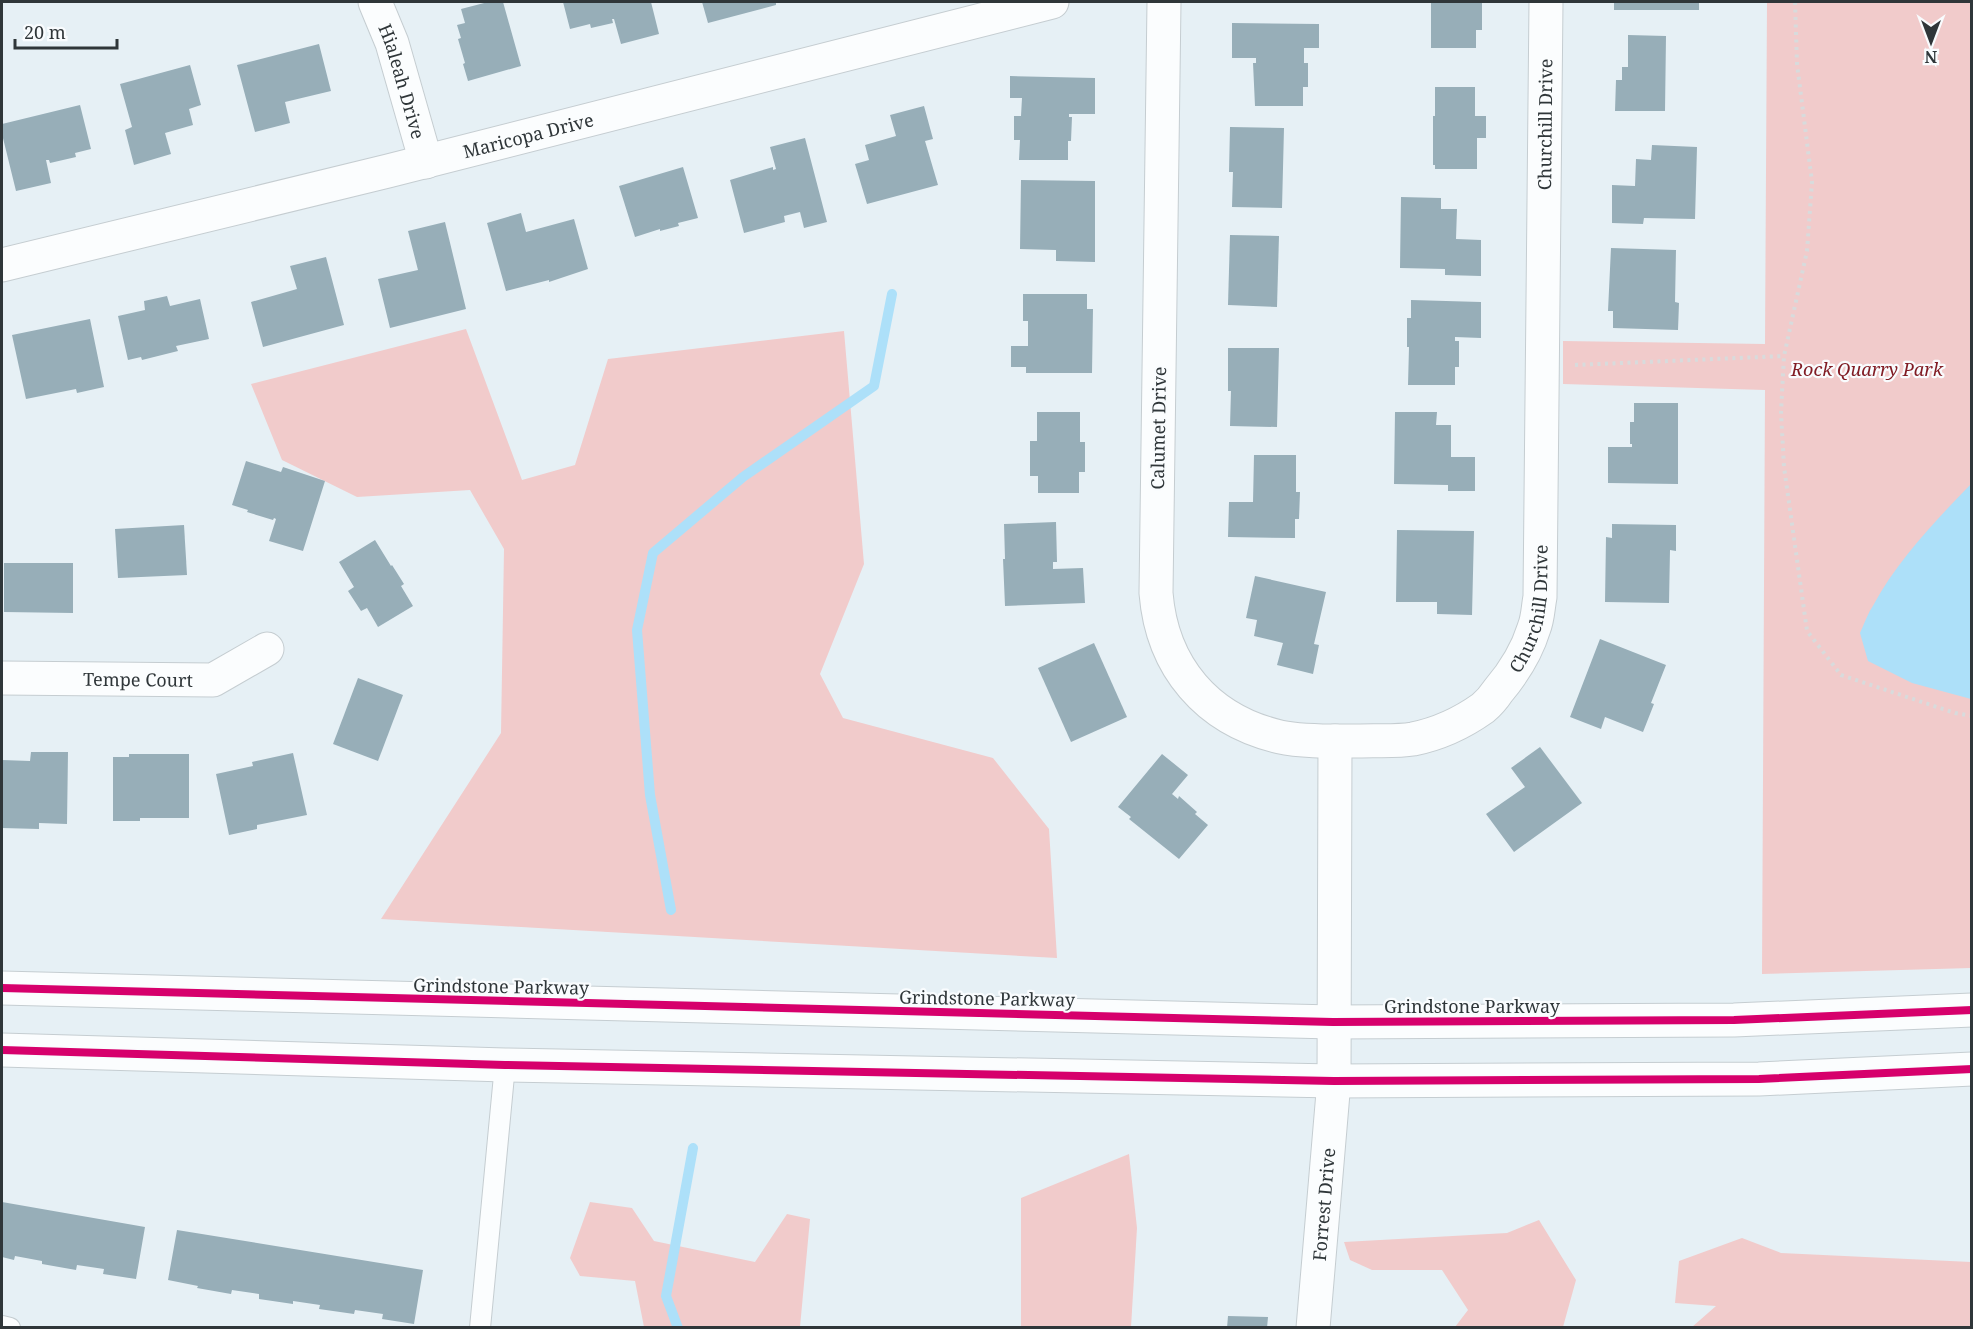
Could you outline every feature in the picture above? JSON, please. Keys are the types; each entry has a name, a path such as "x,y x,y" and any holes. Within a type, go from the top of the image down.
{"main road":[{"name":"Hialeah Drive","path":"375,2 392,43 426,162"},
{"name":"Maricopa Drive","path":"2,265 426,162 1052,2"},
{"name":"Calumet Drive","path":"1164,2 1155,593 1157,613 1174,661 1190,684 1211,705 1241,724 1281,737 1335,741"},
{"name":"Churchill Drive","path":"1335,741 1411,739 1451,728 1485,706 1515,671 1535,628 1540,597 1546,2"},
{"name":"Tempe Court","path":"2,678 213,680 267,649"},
{"path":"1334,1081 1335,741"},
{"name":"Grindstone Parkway","path":"2,988 1333,1022 1734,1020 1971,1010"},
{"path":"2,1050 505,1065 1334,1081 1759,1079 1971,1069"},
{"name":"Forrest Drive","path":"1313,1328 1334,1081"}],"lane":[{"path":"480,1328 505,1065"},
{"path":"2,1326 10,1328"}],"path":[{"path":"1795,2 1797,64 1812,182 1807,251 1784,356 1781,412 1784,467 1807,631 1841,675 1955,713 1971,716"},
{"path":"1542,367 1784,356"}],"green space":[{"name":"Rock Quarry Park","path":"1767,2 1971,2 1971,968 1762,974 1765,390 1563,384 1563,341 1765,344"},
{"path":"466,329 522,480 575,465 608,359 844,331 864,564 820,674 843,718 993,758 1049,829 1057,958 381,919 501,733 504,549 470,490 357,497 282,460 251,384"},
{"path":"1129,1154 1137,1228 1131,1327 1021,1327 1021,1198"},
{"path":"590,1202 632,1208 654,1241 755,1262 787,1214 810,1219 800,1327 644,1327 635,1281 580,1276 570,1258"},
{"path":"1539,1220 1576,1280 1563,1327 1455,1327 1468,1310 1442,1270 1372,1270 1350,1260 1344,1242 1507,1233"},
{"path":"1742,1238 1781,1253 1971,1262 1971,1327 1692,1327 1716,1306 1675,1303 1679,1261"}],"water":[{"path":"1971,484 1971,699 1912,683 1868,661 1860,633 1872,607 1894,572 1931,526"}],"building":[{"path":"488,2 503,2 521,66 468,81 458,39 461,38 457,25 465,23 461,9"},
{"path":"563,2 651,2 659,34 621,44 614,19 612,19 613,23 591,28 590,24 570,29"},
{"path":"702,2 776,2 776,5 708,23"},
{"path":"1431,2 1482,2 1482,30 1476,30 1476,48 1431,48"},
{"path":"1614,2 1699,2 1699,10 1614,10"},
{"path":"1232,23 1319,24 1319,48 1304,48 1304,63 1308,63 1308,87 1303,87 1303,106 1255,106 1253,63 1256,63 1256,58 1232,58"},
{"path":"1628,35 1666,36 1665,111 1615,111 1616,80 1622,80 1622,67 1628,67"},
{"path":"319,44 331,91 285,102 290,123 255,132 237,65"},
{"path":"190,65 201,105 189,109 193,125 165,133 171,154 134,165 125,130 132,127 120,84"},
{"path":"1010,76 1095,78 1095,114 1069,114 1069,117 1072,117 1068,160 1019,160 1020,140 1014,140 1014,116 1021,116 1022,98 1010,98"},
{"path":"1435,87 1475,87 1475,116 1486,116 1486,138 1477,138 1477,169 1435,169 1433,165 1433,116 1435,116"},
{"path":"80,105 91,149 75,153 76,157 50,163 46,160 51,183 16,191 2,134 2,124"},
{"path":"924,106 933,139 925,141 938,185 867,204 855,164 869,160 865,145 896,136 890,115"},
{"path":"1230,127 1284,128 1282,208 1232,207 1233,172 1229,172"},
{"path":"805,138 827,222 804,228 800,212 784,216 785,222 744,233 730,180 773,167 773,170 776,169 770,147"},
{"path":"1652,145 1697,147 1695,219 1644,218 1643,224 1612,223 1612,185 1635,186 1636,159 1651,160"},
{"path":"683,167 698,218 678,223 679,226 635,237 619,186"},
{"path":"1021,180 1095,181 1095,262 1056,261 1056,250 1020,249"},
{"path":"1401,197 1441,198 1441,209 1457,209 1456,239 1481,240 1481,276 1445,275 1445,269 1400,268"},
{"path":"521,213 526,232 574,219 588,269 549,282 549,280 506,291 487,223"},
{"path":"445,222 466,309 390,328 378,279 418,270 408,231"},
{"path":"1230,235 1279,236 1277,307 1228,305"},
{"path":"1611,248 1676,250 1675,302 1679,303 1678,330 1613,328 1613,311 1608,311"},
{"path":"326,257 344,325 263,347 251,302 297,289 290,266"},
{"path":"1023,294 1087,294 1087,309 1093,309 1092,373 1026,373 1026,367 1011,367 1011,346 1028,346 1028,321 1023,321"},
{"path":"167,296 170,306 200,299 209,339 176,346 178,351 142,360 141,357 128,360 118,316 145,310 144,301"},
{"path":"1411,300 1481,302 1481,338 1455,337 1455,341 1459,341 1459,367 1455,367 1455,385 1408,385 1407,318 1411,318"},
{"path":"90,319 104,387 77,393 76,389 26,399 12,335"},
{"path":"1228,348 1279,348 1277,427 1230,426 1231,391 1228,391"},
{"path":"1634,403 1678,403 1678,484 1608,483 1608,447 1632,447 1630,422 1634,422"},
{"path":"1037,412 1080,412 1080,442 1085,442 1085,472 1079,472 1079,493 1038,493 1038,476 1030,476 1030,441 1037,441"},
{"path":"1395,412 1437,412 1436,425 1451,425 1451,457 1475,457 1475,491 1448,491 1448,485 1394,484"},
{"path":"1254,455 1296,455 1296,492 1300,492 1299,519 1295,519 1295,538 1228,537 1229,502 1253,502"},
{"path":"246,461 281,472 283,467 325,481 303,551 269,541 276,519 247,512 248,510 232,505"},
{"path":"1056,522 1057,562 1053,562 1053,569 1083,568 1085,603 1005,606 1004,524"},
{"path":"1612,524 1676,525 1676,551 1670,550 1669,603 1605,602 1606,537 1612,538"},
{"path":"184,525 187,575 118,578 115,529"},
{"path":"1397,530 1474,531 1472,615 1437,614 1437,602 1396,602"},
{"path":"375,540 404,584 401,586 413,606 378,627 367,608 361,611 348,591 354,587 339,562"},
{"path":"4,563 73,563 73,613 4,612"},
{"path":"1255,576 1326,592 1314,644 1319,645 1313,674 1277,665 1283,643 1254,636 1257,620 1246,618"},
{"path":"1600,639 1666,665 1651,703 1654,704 1643,732 1605,717 1601,729 1570,717"},
{"path":"1094,643 1127,717 1071,742 1038,668"},
{"path":"358,678 403,695 378,761 333,744"},
{"path":"1540,747 1582,803 1514,852 1486,814 1525,787 1511,768"},
{"path":"31,752 68,752 67,824 39,823 39,829 2,828 2,760 30,761"},
{"path":"293,753 307,815 257,825 257,829 229,835 216,774 253,766 252,762"},
{"path":"129,754 189,754 189,818 140,818 140,821 113,821 113,757 129,757"},
{"path":"1162,754 1188,775 1172,794 1178,799 1179,796 1208,825 1179,859 1129,819 1131,817 1118,807"},
{"path":"2,1202 145,1227 136,1279 103,1274 104,1269 77,1265 76,1270 15,1256 14,1260 2,1257"},
{"path":"177,1230 423,1270 414,1324 382,1319 383,1314 355,1310 354,1314 319,1309 320,1305 259,1299 259,1294 232,1290 231,1294 168,1280"},
{"path":"1228,1316 1268,1317 1267,1328 1227,1328"}],"waterway":[{"path":"671,910 650,795 637,630 653,553 743,477 874,386 892,294"},
{"path":"678,1328 666,1296 693,1148"}],"cycle path":[{"path":"2,988 1333,1022 1734,1020 1972,1010"},
{"path":"2,1050 505,1065 1334,1081 1759,1079 1972,1069"}]}
